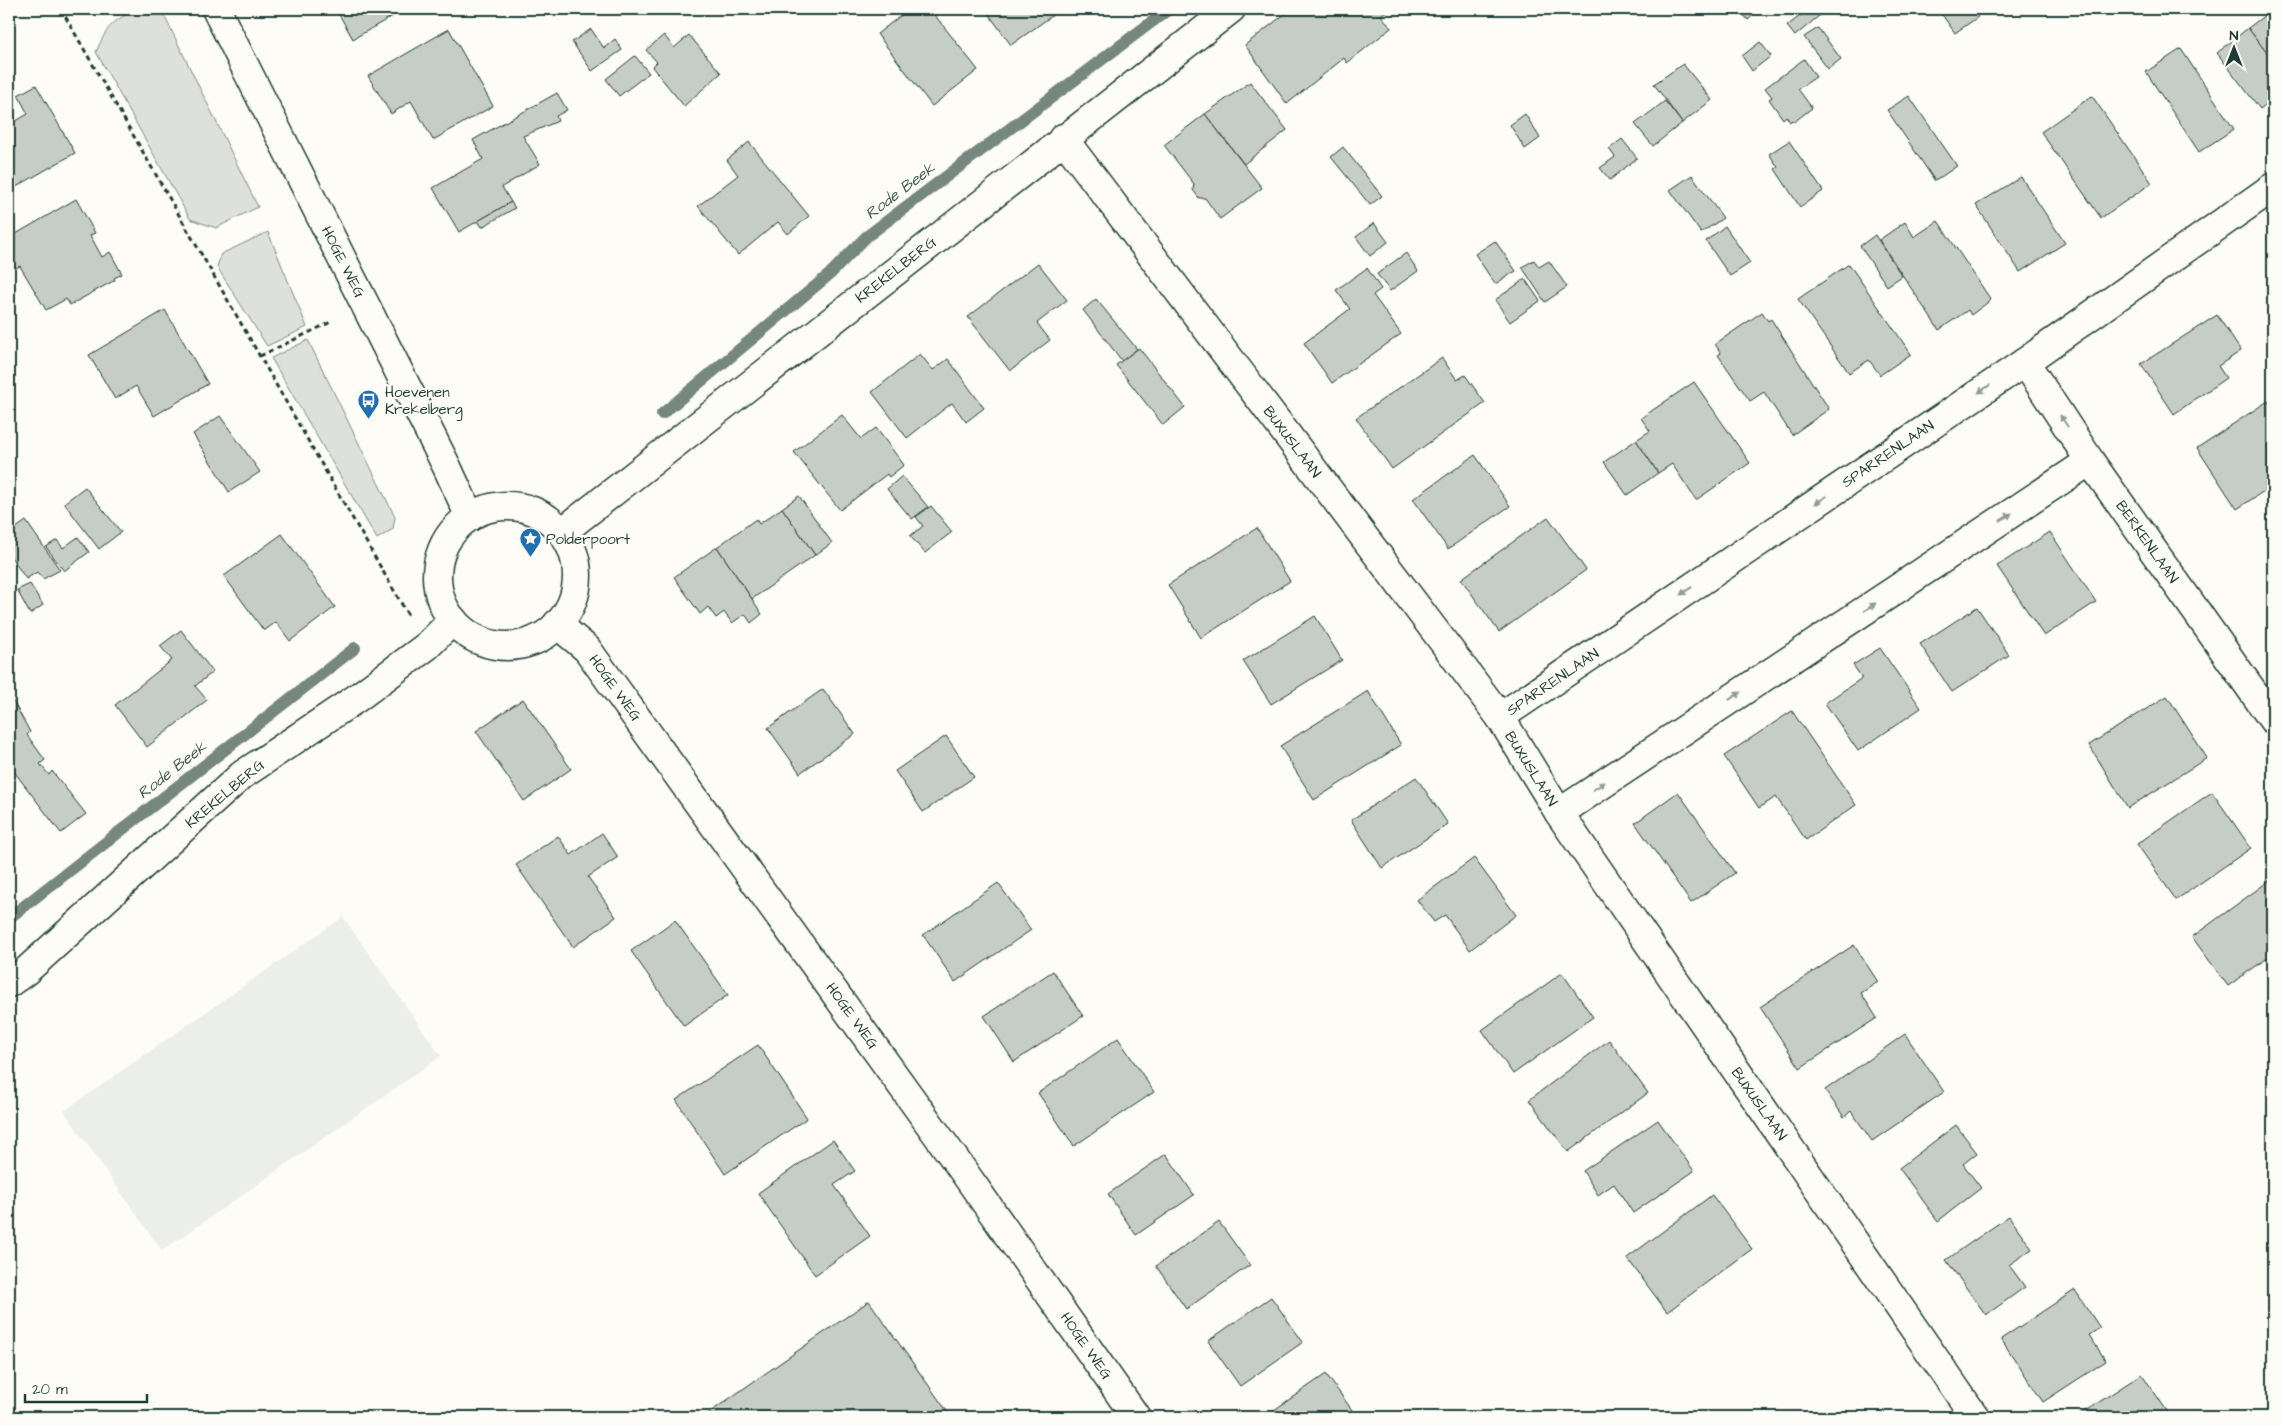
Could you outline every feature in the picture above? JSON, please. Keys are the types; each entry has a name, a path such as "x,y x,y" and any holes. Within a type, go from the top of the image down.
{"street":[{"name":"HOGE WEG","path":"216,9 470,517"},
{"name":"KREKELBERG","path":"562,532 1063,138 1231,9"},
{"name":"BUXUSLAAN","path":"1063,138 1500,717 1559,813 1975,1417"},
{"name":"SPARRENLAAN","path":"1500,717 2025,362 2273,187"},
{"name":"BERKENLAAN","path":"2025,362 2090,461 2273,720"},
{"path":"1559,813 2090,461"},
{"path":"502,506 519,507 535,512 550,520 562,532 571,547 576,562 577,579 568,611 557,624 542,636 524,644 504,646 485,642 467,633 453,620 439,594 438,564 442,550 458,526 485,509 502,506"},
{"name":"KREKELBERG","path":"9,983 26,971 242,775 357,698 427,646 453,620"},
{"name":"HOGE WEG","path":"557,624 587,649 959,1165 1136,1417"}],"path":[{"path":"61,9 427,646"},
{"path":"260,356 365,306"}],"shaded area":[{"path":"137,9 161,9 258,207 216,228 190,219 96,52 111,25 121,17"},
{"path":"268,232 307,327 267,346 217,267 221,254"},
{"path":"308,340 395,517 393,529 377,539 271,358"},
{"path":"343,917 441,1056 162,1251 64,1111"}],"building":[{"path":"336,9 405,9 353,39"},
{"path":"909,9 930,9 978,70 932,106 877,34"},
{"path":"985,9 1048,9 1053,15 1011,45"},
{"path":"1296,9 1390,9 1381,15 1391,28 1347,63 1344,58 1287,104 1245,45 1290,10 1291,12"},
{"path":"1739,9 1760,9 1748,20"},
{"path":"1809,9 1815,9 1820,15 1795,36 1787,26"},
{"path":"1938,9 1971,9 1978,17 1955,33"},
{"path":"2273,9 2273,61 2248,28"},
{"path":"1818,28 1841,59 1828,69 1804,37"},
{"path":"2248,28 2273,61 2273,99 2260,109 2217,53"},
{"path":"449,29 493,106 433,140 411,101 391,114 368,76"},
{"path":"591,29 604,48 615,39 622,50 592,71 572,42"},
{"path":"664,35 674,48 689,35 721,73 684,106 652,67 657,62 646,50"},
{"path":"1760,42 1771,56 1752,71 1742,56"},
{"path":"2181,49 2234,129 2199,152 2146,72"},
{"path":"635,56 649,73 619,96 606,79"},
{"path":"1804,59 1816,77 1798,89 1812,108 1794,122 1792,120 1790,122 1786,116 1783,119 1769,99 1772,97 1765,88"},
{"path":"1683,64 1712,100 1682,123 1654,84"},
{"path":"1250,82 1287,130 1244,164 1205,114"},
{"path":"36,85 75,153 9,191 9,125 28,114 18,95"},
{"path":"557,93 567,110 556,116 558,121 523,136 540,164 502,187 511,202 459,232 433,188 483,159 473,140"},
{"path":"1909,96 1957,166 1935,181 1887,110"},
{"path":"2092,96 2152,183 2101,218 2041,132"},
{"path":"1665,101 1682,123 1653,146 1635,124"},
{"path":"1205,114 1262,188 1220,219 1205,198 1199,198 1193,190 1194,184 1164,145"},
{"path":"1525,114 1540,138 1525,149 1510,125"},
{"path":"1622,139 1637,158 1610,180 1600,168 1615,157 1609,149"},
{"path":"1789,141 1823,191 1800,207 1775,169 1778,167 1769,154"},
{"path":"749,142 809,216 788,234 778,222 738,255 698,206 738,175 727,160"},
{"path":"1343,147 1382,196 1370,205 1331,157"},
{"path":"1692,175 1723,218 1701,233 1670,190"},
{"path":"2021,177 2065,243 2020,272 1976,205"},
{"path":"76,199 95,233 90,235 102,257 110,252 122,274 114,278 115,280 70,305 66,299 46,310 20,266 16,268 9,256 9,238"},
{"path":"511,202 515,208 482,227 478,221"},
{"path":"1938,221 1991,300 1971,315 1968,310 1939,330 1879,240 1905,222 1914,237"},
{"path":"1374,223 1388,242 1370,256 1356,237"},
{"path":"1725,226 1750,263 1730,276 1706,241"},
{"path":"1875,235 1902,276 1887,286 1860,246"},
{"path":"1495,241 1516,271 1495,284 1475,254"},
{"path":"1406,253 1418,271 1390,291 1377,274"},
{"path":"1534,260 1539,267 1549,261 1567,287 1545,302 1522,267"},
{"path":"1038,263 1067,300 1037,323 1050,340 1010,371 968,317"},
{"path":"1849,264 1911,354 1880,375 1869,360 1849,373 1798,299"},
{"path":"1367,268 1381,289 1373,295 1401,334 1332,383 1304,343 1350,309 1336,290"},
{"path":"1525,279 1540,301 1510,322 1495,300"},
{"path":"1096,299 1137,349 1122,361 1083,310"},
{"path":"165,310 208,384 154,416 136,386 115,399 89,355"},
{"path":"1762,312 1768,321 1771,319 1829,409 1792,435 1764,392 1750,401 1718,355 1721,353 1715,344"},
{"path":"2217,315 2241,351 2218,366 2226,378 2174,414 2141,364"},
{"path":"1139,348 1185,407 1163,425 1116,365"},
{"path":"920,354 933,370 948,359 984,408 966,422 952,403 907,438 872,392"},
{"path":"1442,358 1457,380 1465,375 1485,403 1392,469 1356,418"},
{"path":"1694,382 1750,463 1696,500 1672,464 1658,473 1636,440 1650,431 1641,418"},
{"path":"2268,401 2273,408 2273,485 2237,509 2197,448"},
{"path":"842,415 861,439 876,428 904,465 889,477 887,474 840,510 794,452"},
{"path":"220,416 260,472 229,492 193,434"},
{"path":"1636,440 1658,473 1627,495 1604,462"},
{"path":"1475,455 1510,506 1448,549 1413,499"},
{"path":"902,476 928,507 912,519 887,489"},
{"path":"85,487 121,532 99,549 64,503"},
{"path":"799,496 832,543 815,555 782,508"},
{"path":"931,506 952,532 925,553 910,536 923,526 916,517"},
{"path":"782,508 815,555 752,599 717,547 756,519 759,524"},
{"path":"1548,517 1586,570 1499,632 1461,579"},
{"path":"26,521 60,570 43,579 37,572 26,579 9,554 9,533"},
{"path":"1257,528 1290,581 1201,638 1168,585"},
{"path":"2050,532 2096,602 2044,636 1997,566"},
{"path":"282,534 335,607 290,641 276,622 264,631 224,576"},
{"path":"78,537 89,552 64,571 46,547 57,540 63,548"},
{"path":"717,547 762,614 751,623 745,614 732,623 724,612 716,618 708,607 700,614 674,577"},
{"path":"30,584 43,605 30,614 17,590"},
{"path":"1977,607 2009,655 1952,692 1920,644"},
{"path":"1315,616 1342,660 1271,704 1243,661"},
{"path":"181,630 213,672 195,686 207,700 147,747 115,705 172,660 160,646"},
{"path":"1880,648 1921,708 1858,751 1825,703 1862,678 1853,665"},
{"path":"823,689 855,734 800,773 768,728"},
{"path":"1368,691 1401,745 1314,800 1280,746"},
{"path":"9,694 30,732 27,735 45,760 40,764 49,775 52,771 86,814 61,833 9,765"},
{"path":"2167,696 2207,758 2128,808 2089,745"},
{"path":"523,699 571,769 524,801 476,731"},
{"path":"1792,711 1856,805 1806,840 1776,797 1759,808 1724,756"},
{"path":"946,736 974,777 923,812 895,771"},
{"path":"1416,777 1448,824 1382,868 1351,820"},
{"path":"1678,792 1735,873 1691,903 1635,823"},
{"path":"2212,792 2251,848 2176,900 2137,844"},
{"path":"602,833 618,857 588,877 616,917 573,947 516,865 558,836 571,855"},
{"path":"1474,858 1516,915 1470,950 1445,915 1434,922 1417,900"},
{"path":"2273,878 2273,954 2228,986 2192,937"},
{"path":"998,883 1031,930 955,982 923,935"},
{"path":"675,920 728,995 684,1026 631,951"},
{"path":"1854,945 1878,982 1861,993 1877,1018 1800,1068 1760,1007"},
{"path":"1053,971 1083,1016 1014,1062 984,1016"},
{"path":"1562,973 1593,1017 1513,1074 1482,1030"},
{"path":"1905,1034 1944,1092 1872,1141 1851,1111 1844,1117 1825,1090"},
{"path":"1118,1038 1154,1092 1074,1146 1038,1093"},
{"path":"1609,1040 1648,1093 1568,1152 1529,1100"},
{"path":"758,1045 807,1118 725,1174 676,1100"},
{"path":"1658,1120 1694,1171 1633,1213 1614,1184 1598,1195 1583,1171"},
{"path":"1956,1125 1977,1153 1963,1164 1981,1188 1938,1221 1899,1168"},
{"path":"833,1140 855,1171 834,1185 870,1236 815,1275 758,1193"},
{"path":"1166,1154 1194,1195 1136,1235 1108,1194"},
{"path":"1712,1195 1752,1249 1667,1312 1627,1258"},
{"path":"2009,1216 2032,1249 2009,1265 2025,1287 1986,1315 1946,1260"},
{"path":"1219,1222 1250,1265 1186,1309 1156,1266"},
{"path":"2075,1290 2100,1328 2089,1335 2106,1361 2043,1402 2001,1339"},
{"path":"1271,1297 1303,1342 1240,1386 1208,1341"},
{"path":"869,1301 951,1417 703,1417"},
{"path":"1326,1374 1357,1417 1264,1417"},
{"path":"2142,1374 2171,1417 2076,1417"}],"waterway":[{"name":"Rode Beek","path":"662,414 830,274 866,237 1169,9"},
{"name":"Rode Beek","path":"9,918 355,648"}],"place":[{"name":"Hoevenen Krekelberg","path":"369,420"},
{"name":"Polderpoort","path":"530,558"}]}
